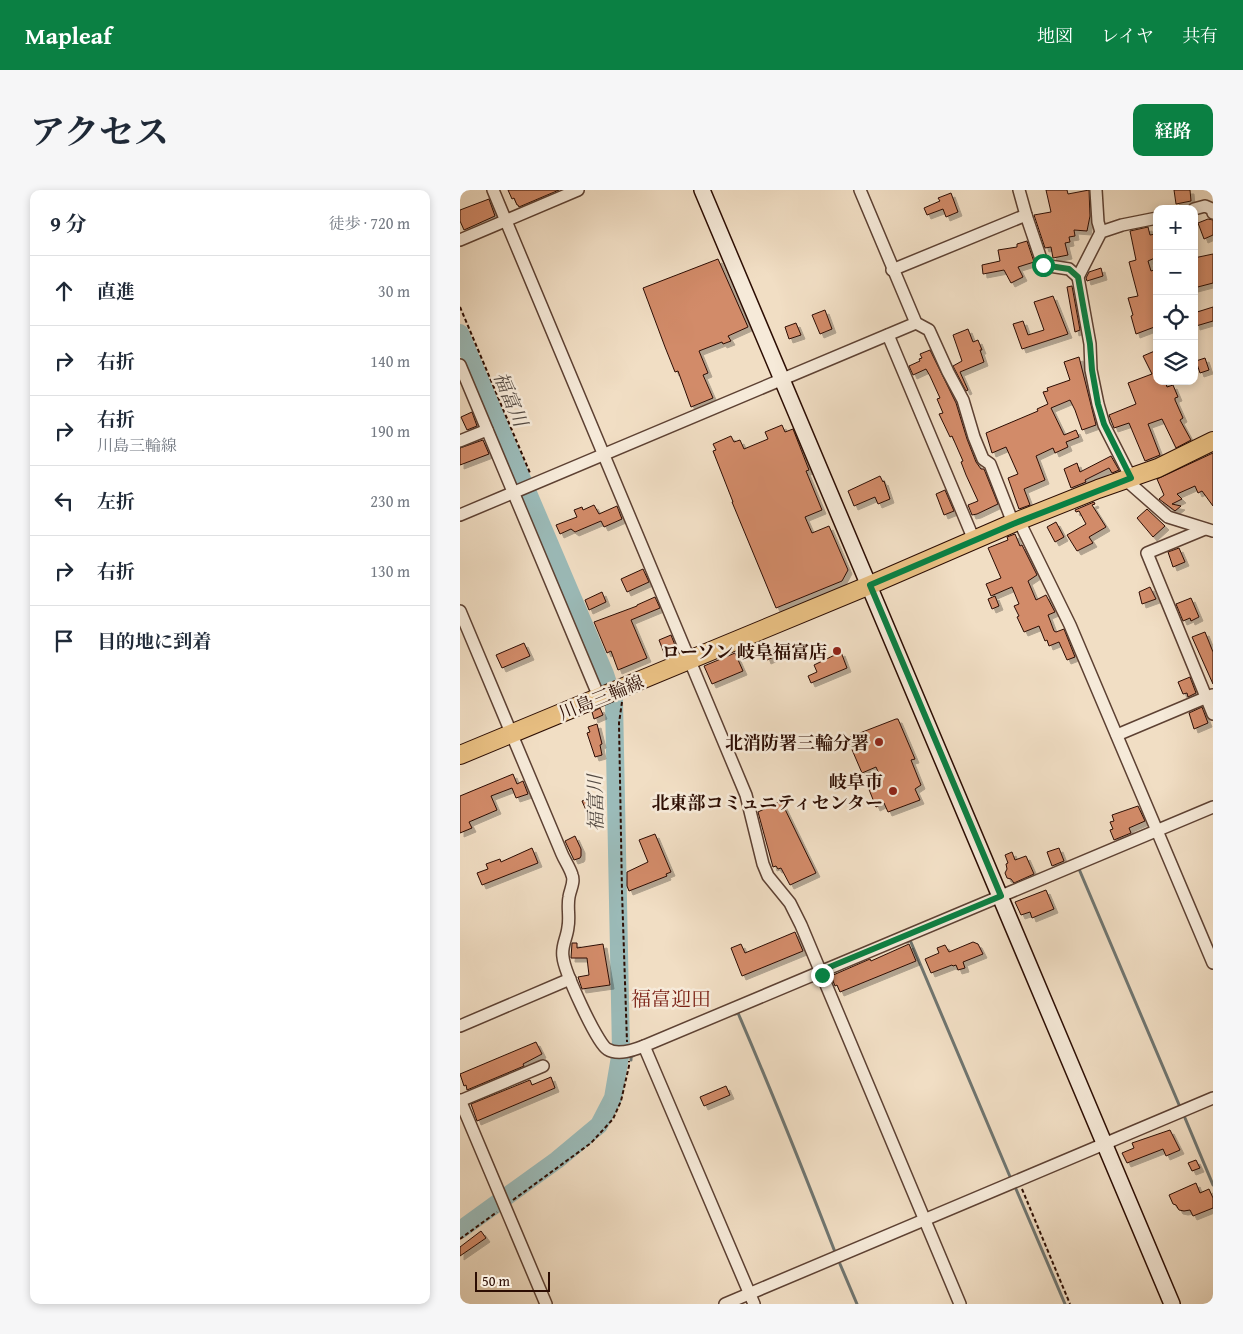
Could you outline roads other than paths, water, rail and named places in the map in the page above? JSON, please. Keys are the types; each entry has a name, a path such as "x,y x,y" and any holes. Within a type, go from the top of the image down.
{"main road":[{"name":"川島三輪線","path":"460,755 870,585 1016,522 1158,468 1213,441"}],"street":[{"path":"493,190 746,795 763,864 768,876 790,903 960,1304"},
{"path":"460,240 578,190"},
{"path":"702,190 1172,1304"},
{"path":"860,190 892,270 916,323 929,330 963,400 974,437 983,458 990,464 1016,522 1070,625 1213,963"},
{"path":"1019,190 1043,265 1069,269 1078,277"},
{"path":"1096,190 1098,222 1101,232 1078,277 1098,404 1104,424 1128,479 1168,517 1209,530"},
{"path":"1198,208 1205,206 1212,210 1213,213"},
{"path":"892,270 1026,215"},
{"path":"1101,232 1122,225 1153,219"},
{"path":"460,515 916,323"},
{"path":"888,335 974,540"},
{"path":"460,365 515,492 611,692"},
{"path":"460,441 487,430"},
{"path":"1209,530 1147,553 1210,696 1213,714"},
{"path":"460,611 573,876 569,899 568,928 563,944 562,958 598,1037 607,1049 611,1051 625,1052 645,1049 1213,807"},
{"path":"1117,735 1210,696"},
{"path":"460,1026 570,979"},
{"path":"645,1049 752,1299"},
{"path":"543,1066 460,1101 546,1304"},
{"path":"725,1304 752,1299 924,1219 1213,1098"}],"waterway":[{"name":"福富川","path":"460,333 605,674 614,701 621,1051 613,1098 599,1125 557,1160 460,1230"},
{"path":"1077,869 1079,869 1180,1107"},
{"path":"907,942 910,940 1011,1179"},
{"path":"735,1014 738,1013 751,1043 835,1252"},
{"path":"631,1060 631,1057 636,1054"},
{"path":"1185,1118 1213,1185"},
{"path":"1016,1189 1065,1304"},
{"path":"840,1264 857,1304"}],"place":[{"name":"ローソン 岐阜福富店","path":"837,651"},
{"name":"北消防署三輪分署","path":"879,742"},
{"name":"岐阜市 北東部コミュニティセンター","path":"893,791"}],"district":[{"name":"福富迎田","path":"671,998"}]}
